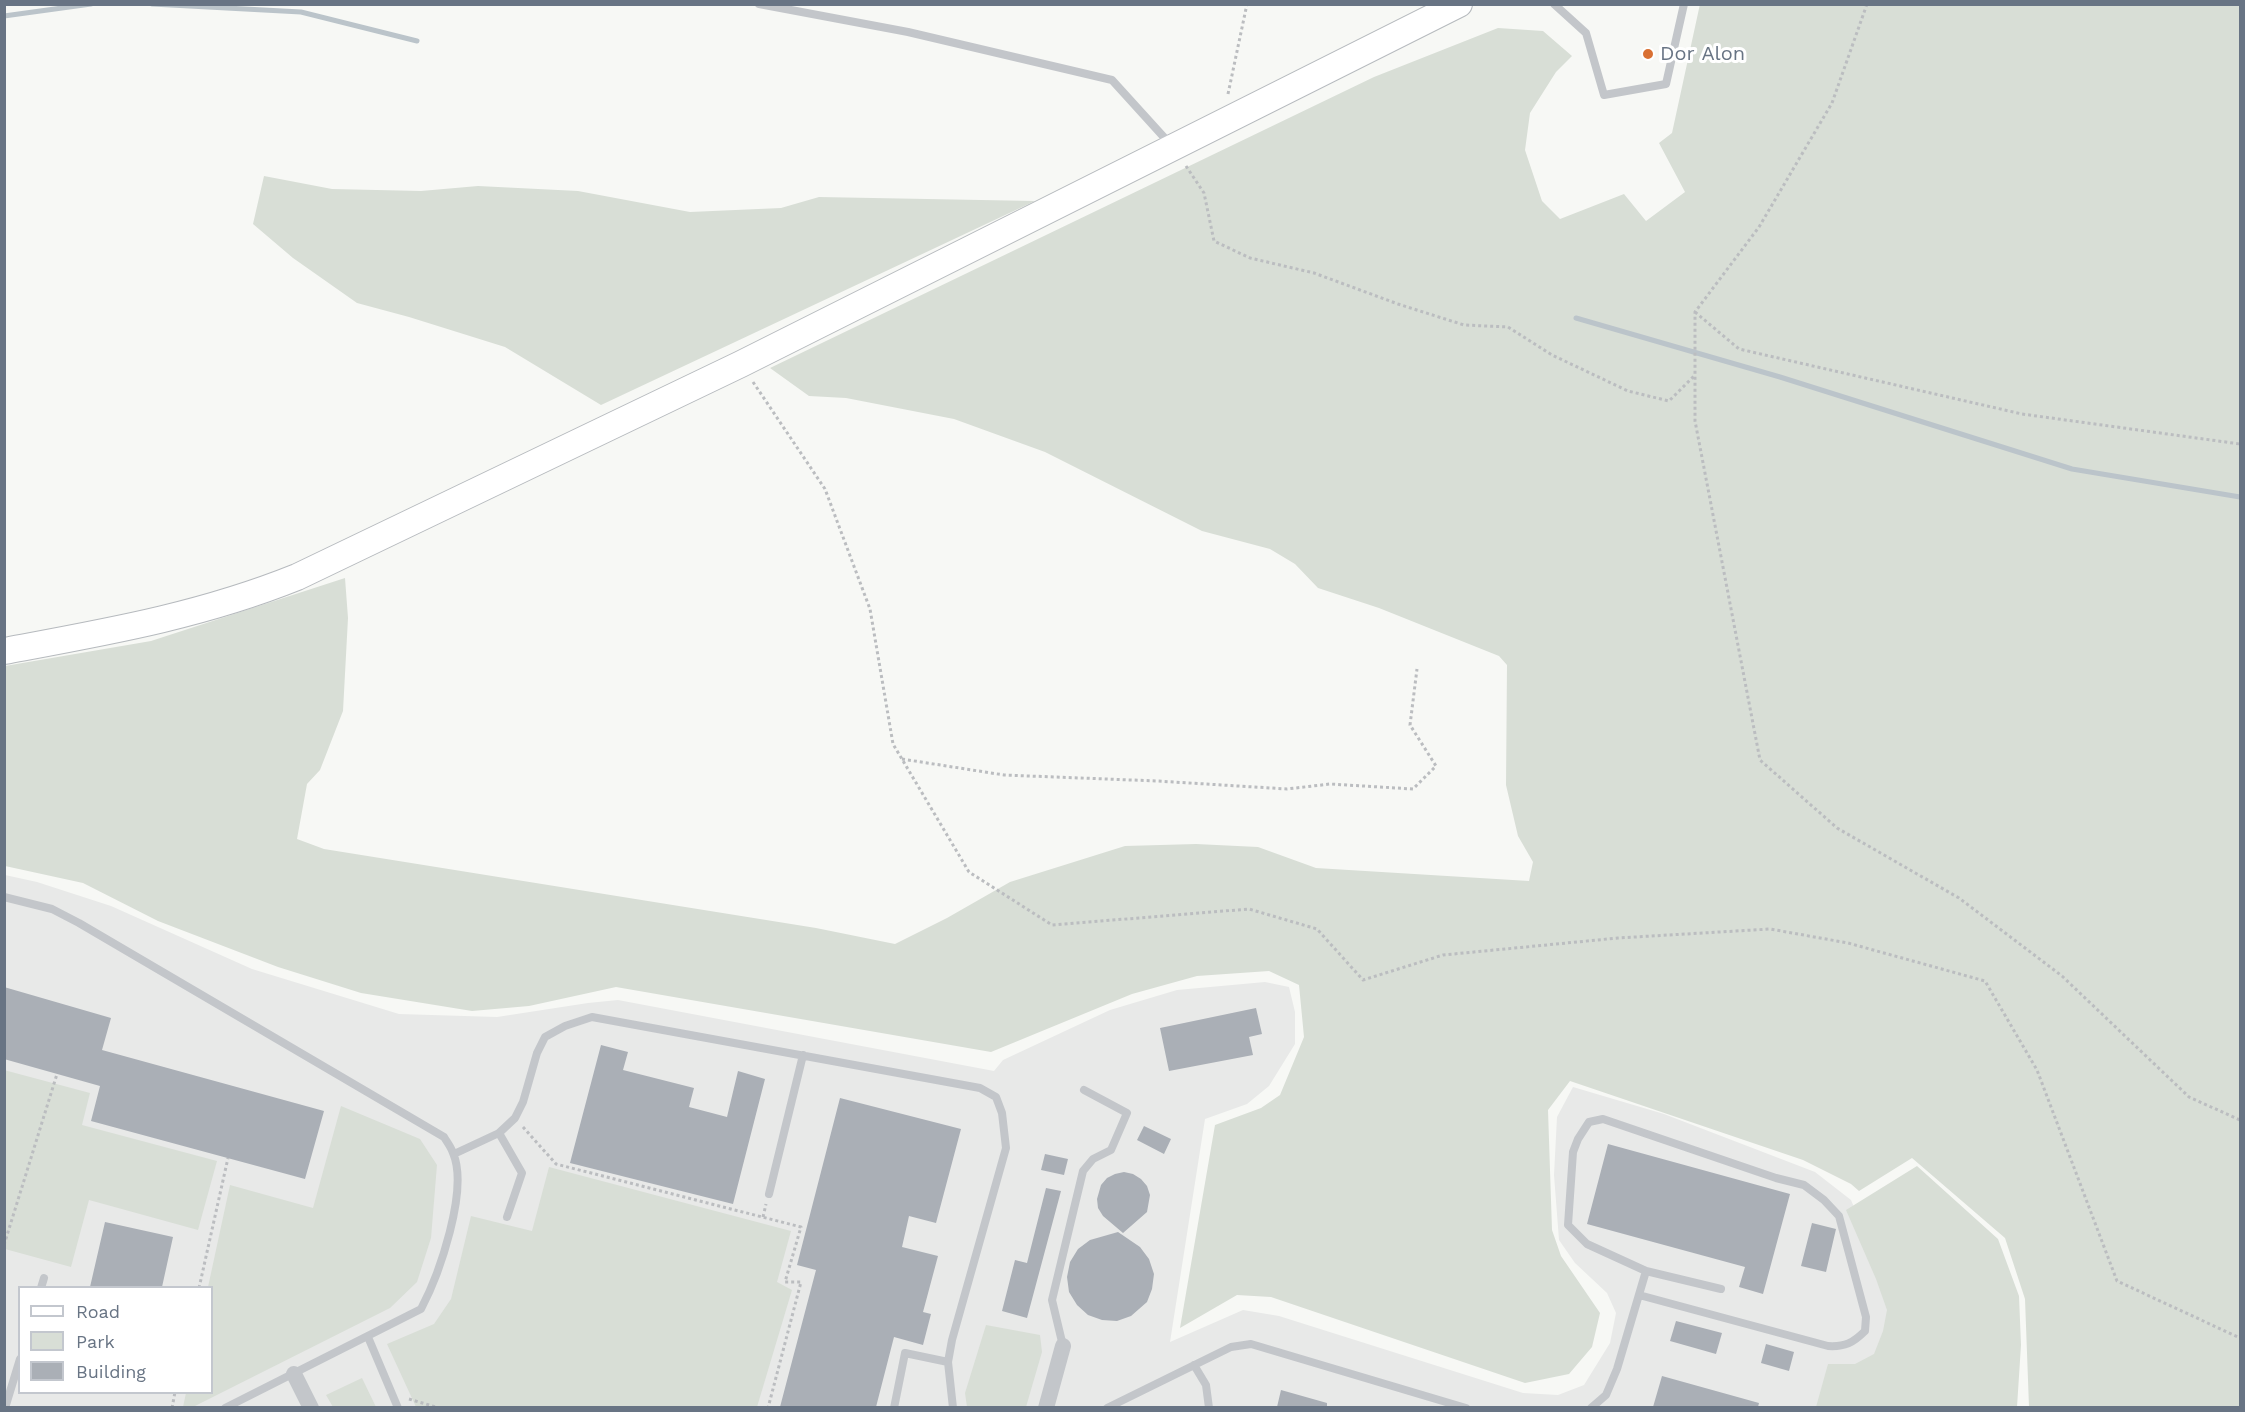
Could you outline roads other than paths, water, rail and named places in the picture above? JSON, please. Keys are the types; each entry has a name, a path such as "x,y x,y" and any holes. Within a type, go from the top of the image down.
{"main road":[{"path":"4,651 144,625 208,609 254,595 347,554 741,364 1459,4"}],"street":[{"path":"1046,1407 1063,1346"},
{"path":"294,1374 311,1407"}],"lane":[{"path":"759,4 908,32 1112,80 1173,148"},
{"path":"1554,4 1586,33 1604,95 1666,84 1684,4"},
{"path":"4,897 52,909 79,923 444,1137 454,1154 458,1184 456,1209 433,1286 421,1309 225,1407"},
{"path":"454,1154 499,1133 515,1118 523,1102 537,1053 545,1037 565,1026 592,1017 980,1088 996,1097 1002,1113 1006,1148 952,1340 948,1362 953,1407"},
{"path":"769,1194 803,1055"},
{"path":"1063,1346 1052,1300 1083,1171 1093,1159 1111,1150 1126,1113 1084,1090"},
{"path":"1639,1295 1828,1346 1842,1347 1855,1342 1865,1331 1866,1317 1839,1216 1824,1200 1804,1185 1776,1178 1603,1119 1589,1122 1578,1138 1573,1152 1568,1225 1587,1244 1646,1271 1721,1288"},
{"path":"499,1133 522,1173 507,1217"},
{"path":"1591,1407 1606,1395 1617,1369 1646,1271"},
{"path":"368,1337 398,1407"},
{"path":"1107,1407 1231,1347 1251,1344 1466,1407"},
{"path":"894,1407 905,1353 948,1362"},
{"path":"5,1407 18,1365"},
{"path":"1194,1365 1206,1385 1209,1407"}],"waterway":[{"path":"4,16 91,4"},
{"path":"152,4 301,12 417,41"},
{"path":"1576,318 1780,377 2072,469 2240,497"}],"place":[{"name":"Dor Alon","path":"1648,54"}]}
